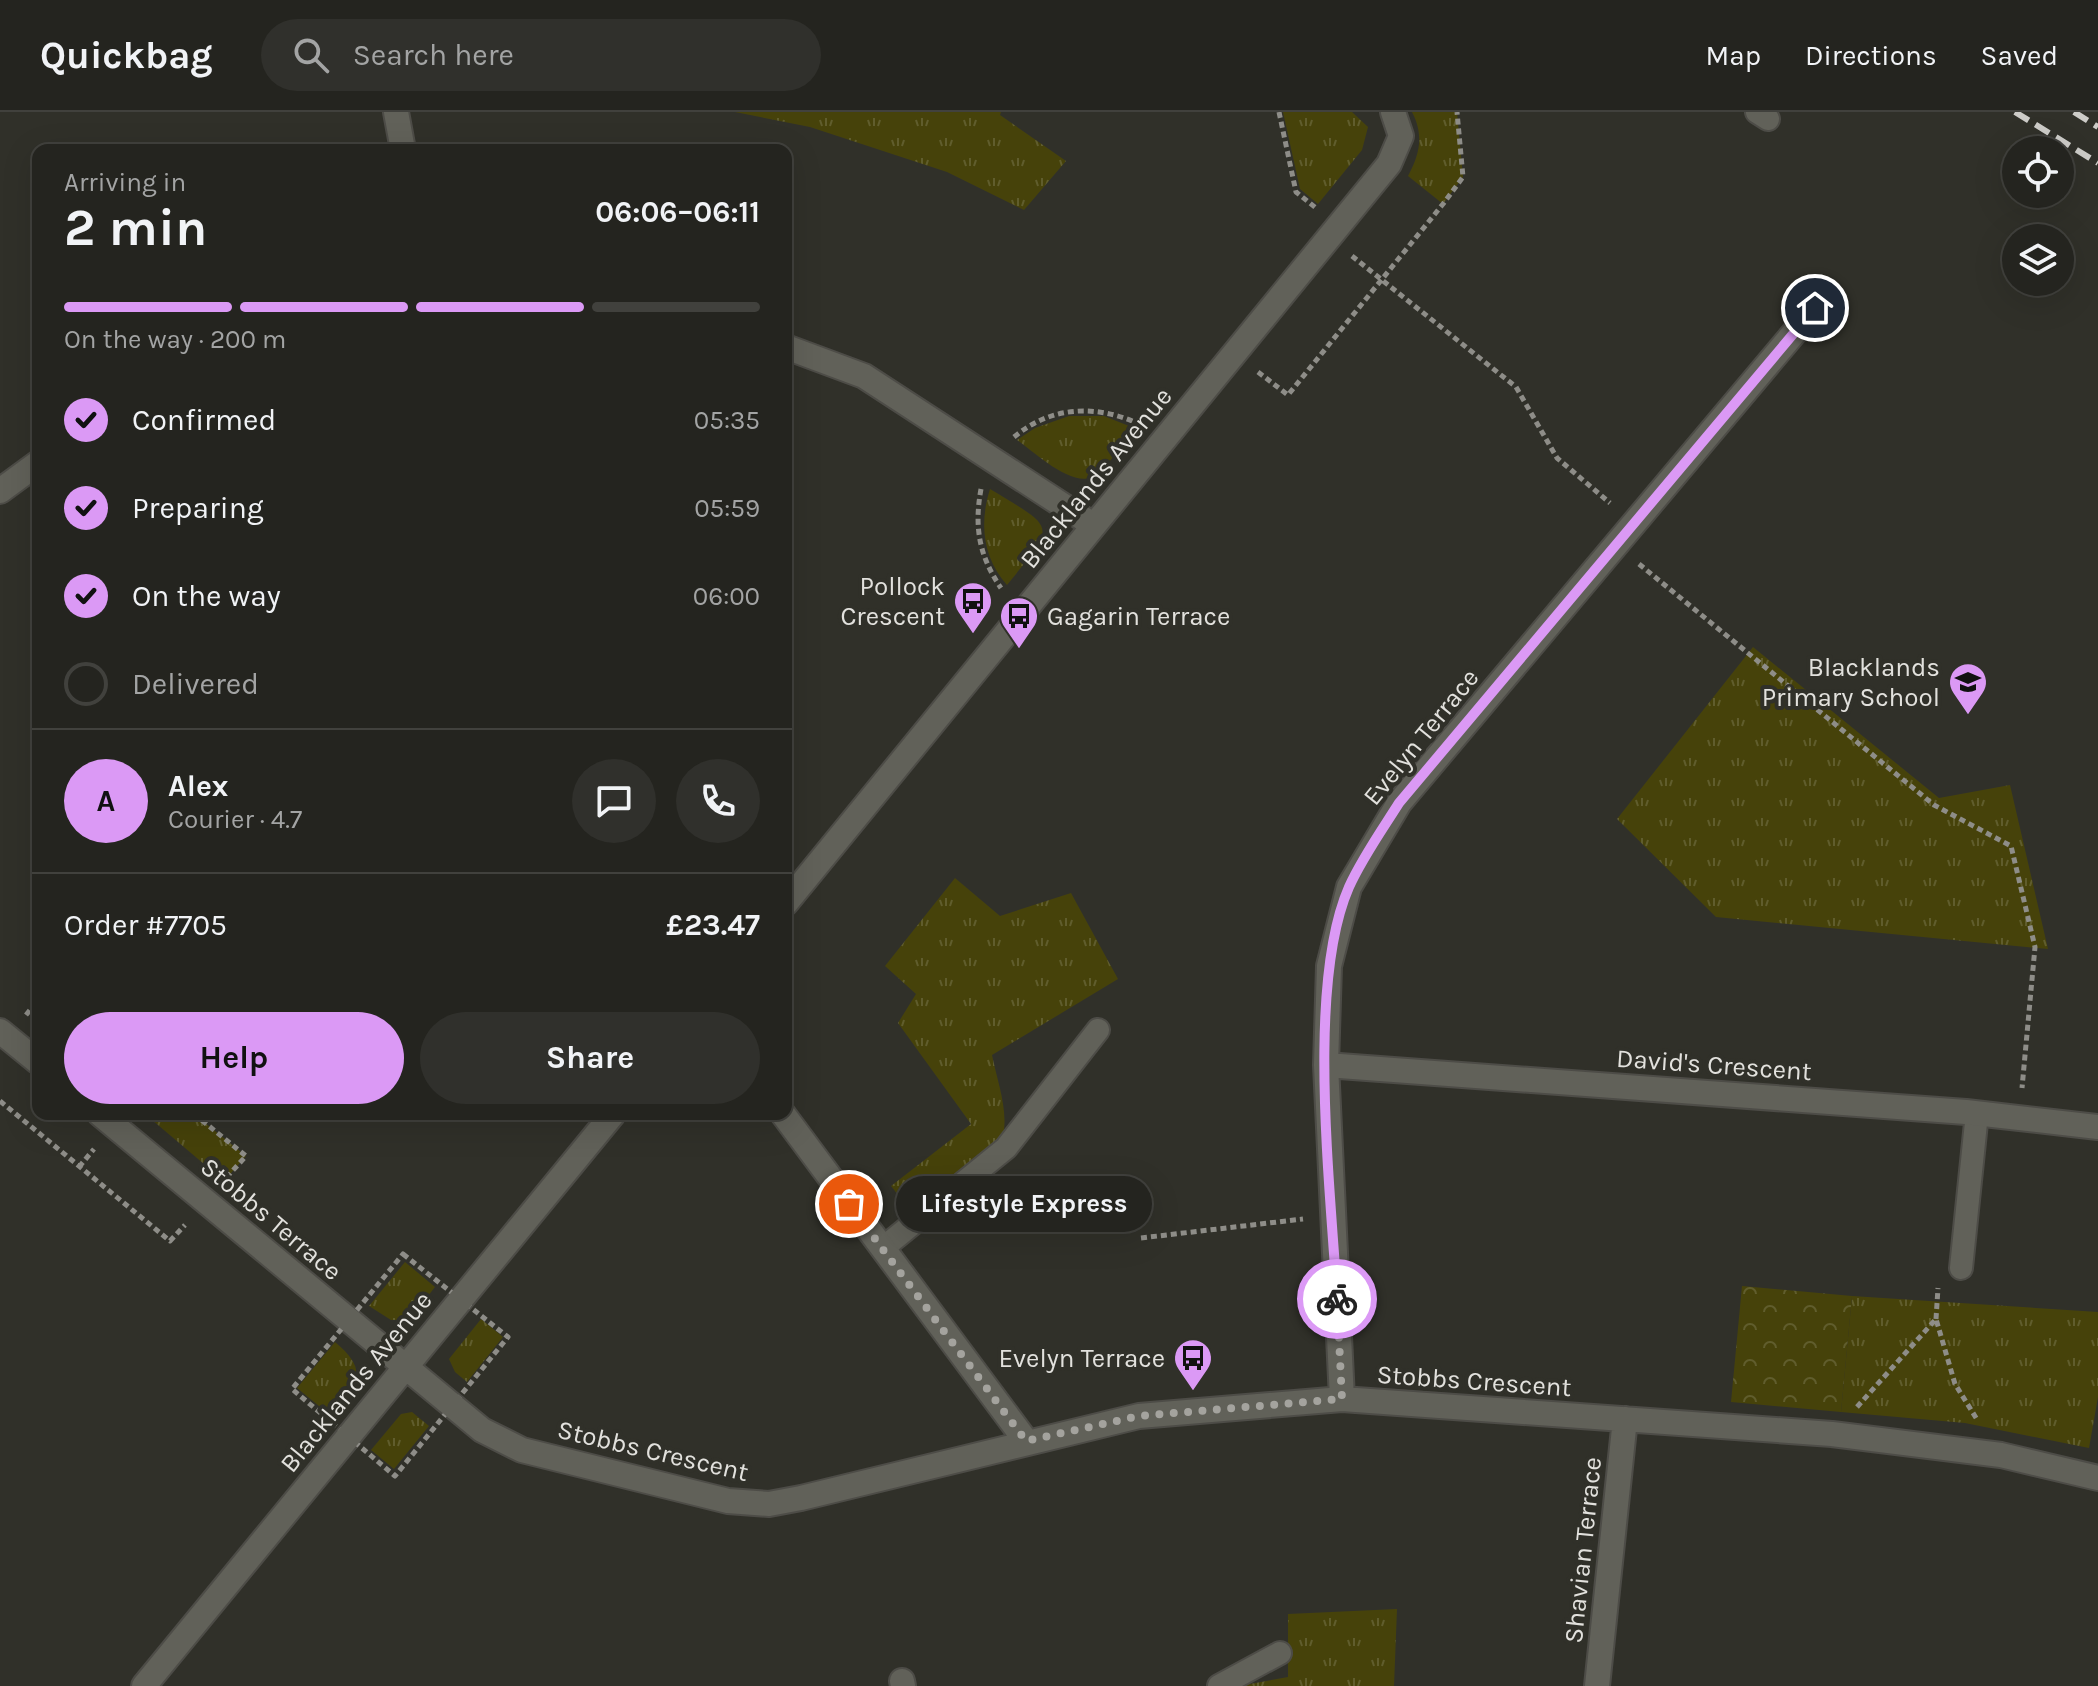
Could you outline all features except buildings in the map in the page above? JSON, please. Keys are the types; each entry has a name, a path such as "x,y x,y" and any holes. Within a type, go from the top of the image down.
{"street":[{"path":"396,112 402,144"},
{"name":"Blacklands Avenue","path":"792,896 1389,164 1401,136 1396,115"},
{"name":"Evelyn Terrace","path":"1342,1399 1326,1065 1329,966 1349,887 1399,803 1815,308"},
{"path":"792,349 864,376 995,458 1093,525"},
{"path":"0,491 32,467"},
{"path":"0,1031 32,1057"},
{"name":"David's Crescent","path":"1326,1065 1977,1113 2098,1127"},
{"name":"Stobbs Terrace","path":"107,1120 406,1368"},
{"name":"Blacklands Avenue","path":"144,1686 608,1120"},
{"path":"787,1120 1026,1441"},
{"name":"Stobbs Crescent","path":"406,1368 482,1430 522,1450 728,1501 769,1504 1139,1416 1342,1399 1832,1434 2001,1455 2098,1478"},
{"name":"Shavian Terrace","path":"1597,1686 1625,1419"}],"lane":[{"path":"883,1248 1006,1148 1098,1030"},
{"path":"1961,1268 1977,1113"},
{"path":"1219,1686 1280,1653"}],"path":[{"path":"1279,112 1296,192 1381,279 1516,387 1557,458 1635,525"},
{"path":"1233,353 1288,395 1463,177 1457,112"},
{"path":"1027,608 1002,590 983,558 977,539 981,487 995,458 1024,429 1062,412 1082,410 1120,415 1163,440"},
{"path":"1617,546 1934,805 2011,846 2035,947 2019,1117"},
{"path":"0,1101 170,1241 246,1156 201,1120"},
{"path":"1141,1238 1333,1216"},
{"path":"349,1436 292,1389 403,1254 508,1337 395,1476"},
{"path":"1832,1434 1936,1319 1940,1343 1955,1384 2001,1455"}],"green space":[{"path":"735,112 1001,112 1000,115 1066,161 1024,210 947,172 810,127"},
{"path":"1283,112 1352,112 1368,127 1362,150 1318,204 1300,189"},
{"path":"1412,112 1457,112 1463,177 1443,204 1408,176 1419,144"},
{"path":"1069,416 1104,416 1134,428 1099,473 1090,478 1079,478 1056,469 1017,440 1035,428"},
{"path":"990,489 1028,513 1038,521 1042,530 1035,550 1007,585 993,564 985,540 985,515"},
{"path":"1753,647 1939,798 2010,785 2048,949 1716,917 1617,819"},
{"path":"955,878 1000,916 1071,893 1118,979 992,1055 1005,1123 1000,1144 913,1214 891,1186 971,1124 898,1023 916,994 885,966"},
{"path":"152,1120 201,1120 246,1156 224,1181"},
{"path":"405,1262 435,1287 409,1320 391,1320 369,1306"},
{"path":"1742,1286 1852,1296 1841,1412 1731,1402"},
{"path":"1852,1296 2098,1312 2098,1397 2089,1448 1965,1423 1841,1412"},
{"path":"481,1319 503,1337 467,1382 455,1372 449,1359"},
{"path":"335,1342 353,1362 356,1379 330,1415 297,1388"},
{"path":"412,1412 429,1426 394,1469 371,1450 401,1414"},
{"path":"1397,1609 1394,1686 1239,1686 1288,1677 1288,1614"}],"railway":[{"path":"2015,112 2098,163"},
{"path":"2074,112 2098,127"}],"way so far":[{"path":"849,1204 1026,1441 1139,1416 1342,1399 1337,1299"}],"place":[{"name":"Pollock Crescent","path":"973,635"},
{"name":"Gagarin Terrace","path":"1019,650"},
{"name":"Blacklands Primary School","path":"1968,716"},
{"name":"Lifestyle Express","path":"849,1204"},
{"name":"Evelyn Terrace","path":"1193,1392"}],"route":[{"path":"1337,1299 1326,1065 1329,966 1349,887 1399,803 1815,308"}]}
